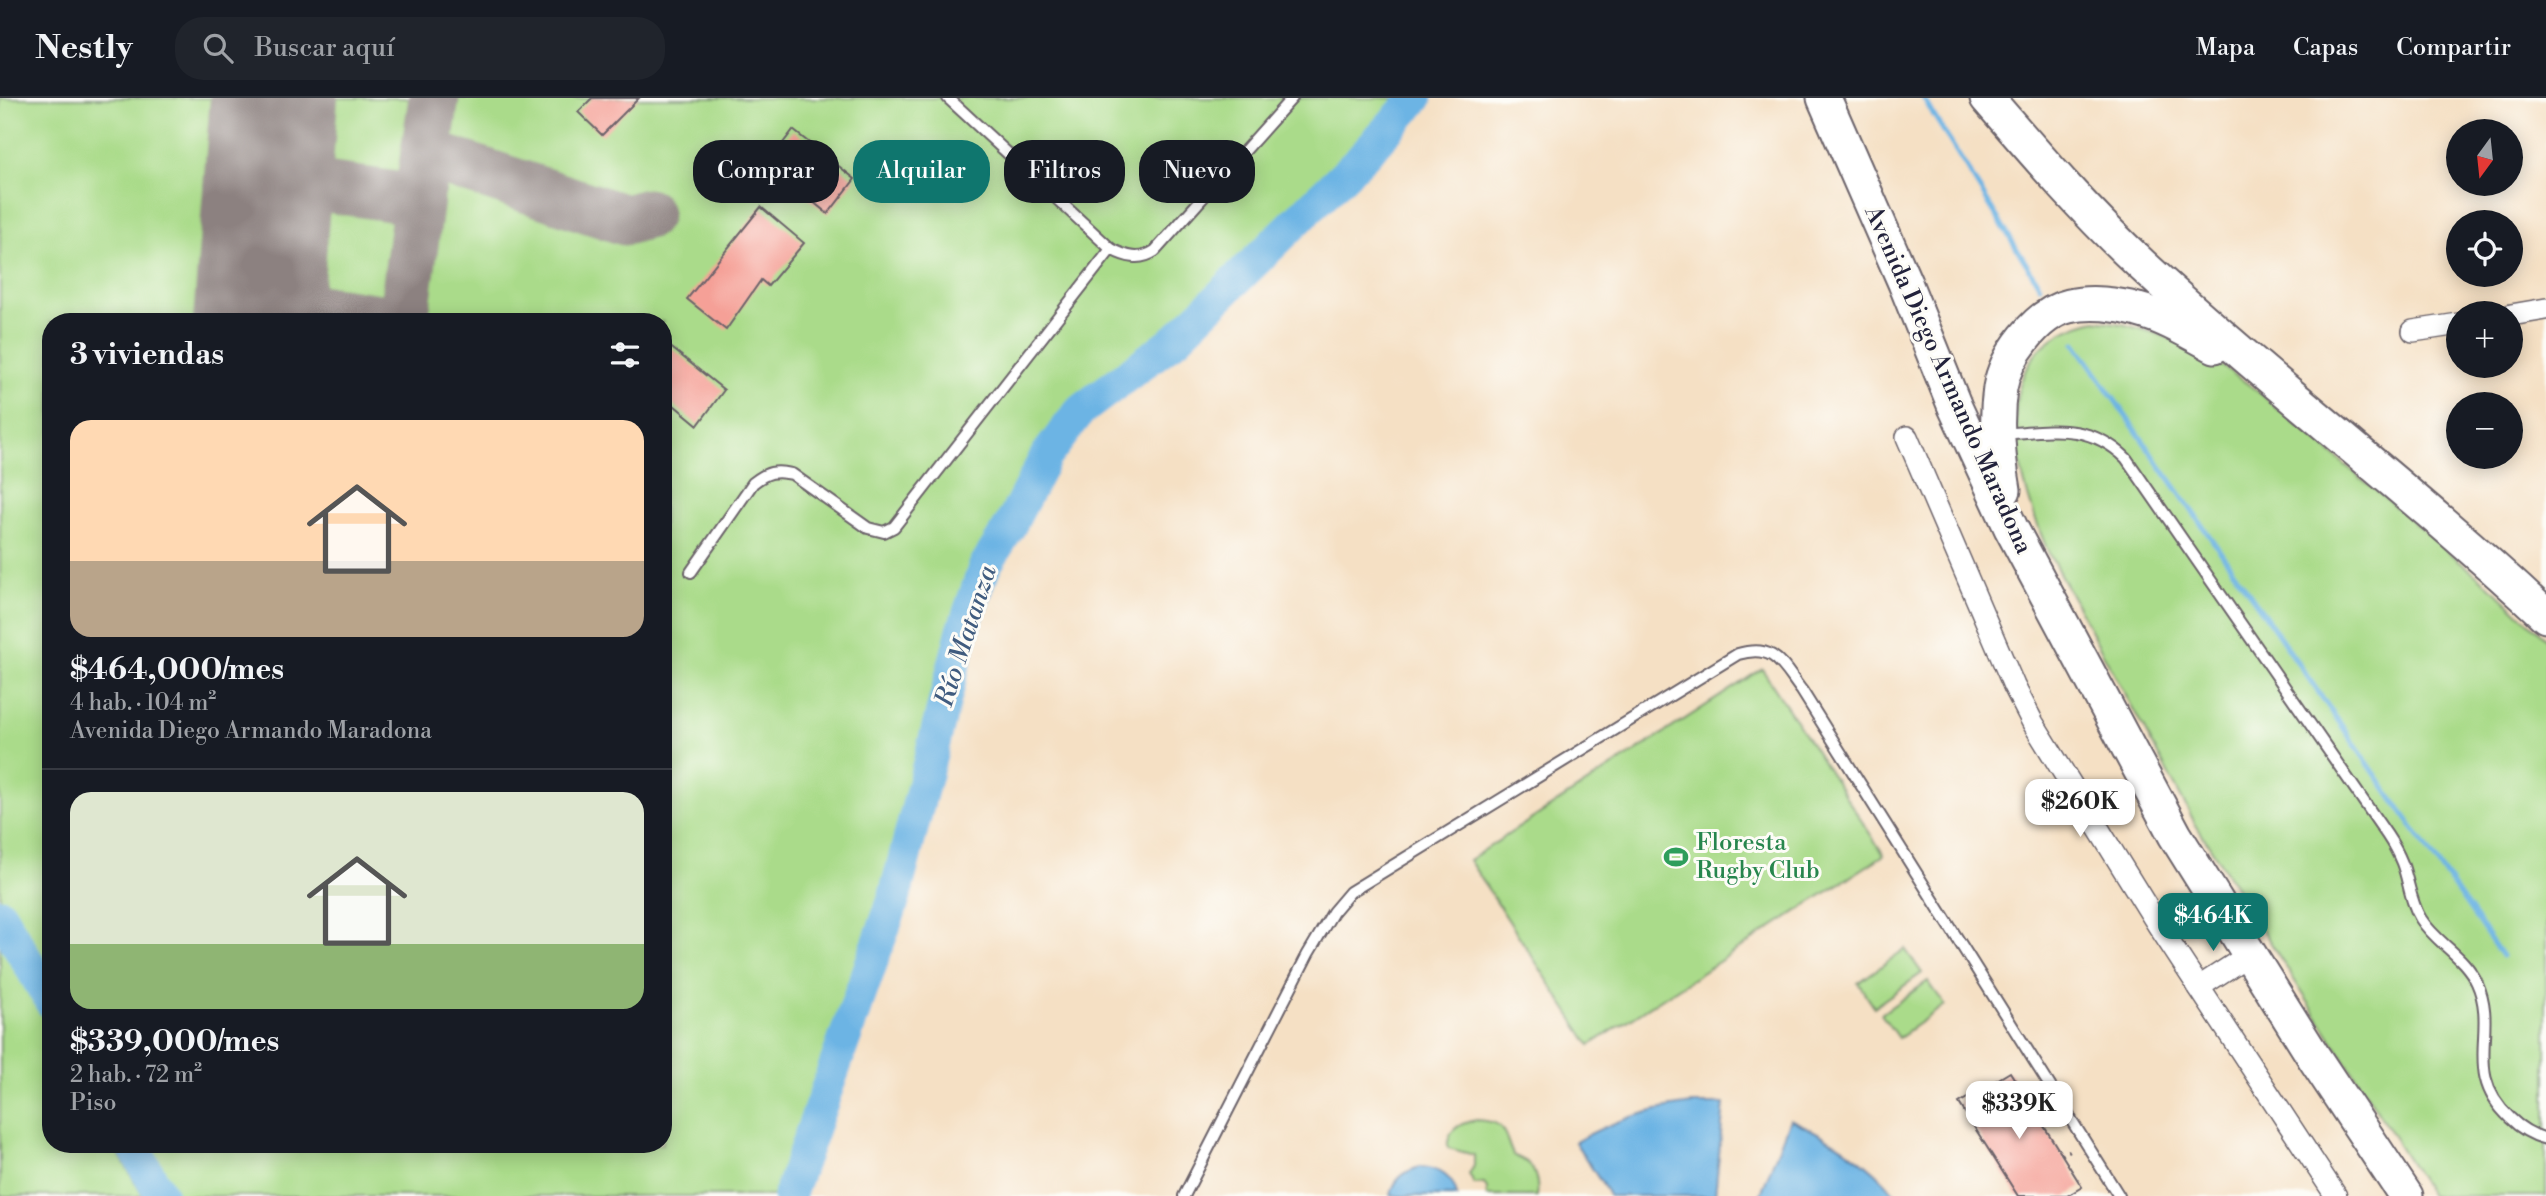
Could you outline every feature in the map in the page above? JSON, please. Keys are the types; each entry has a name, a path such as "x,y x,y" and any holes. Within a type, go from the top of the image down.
{"main road":[{"name":"Avenida Diego Armando Maradona","path":"1824,98 1905,283 1955,407 2011,528 2175,835 2406,1196"},
{"path":"1987,98 2072,195 2141,263 2260,371 2504,577 2546,616"},
{"path":"2011,528 2000,465 2000,386 2018,344 2042,320 2067,306 2096,303 2137,309 2181,327 2260,371"}],"street":[{"path":"2523,313 2546,309"},
{"path":"2413,331 2446,326"},
{"path":"1907,437 2014,686 2033,723 2199,987 2336,1196"},
{"path":"2199,987 2250,954"}],"lane":[{"path":"948,98 1111,249 1135,258 1146,257 1155,251 1292,98"},
{"path":"691,572 753,482 767,473 778,471 793,474 868,528 884,532 894,527 1111,249"},
{"path":"1998,435 2061,430 2079,432 2104,441 2126,458 2387,835 2403,864 2420,917 2435,937 2465,965 2477,983 2484,1006 2484,1077 2491,1095 2517,1124 2546,1139"},
{"path":"1184,1196 1308,954 1333,912 1350,892 1738,654 1753,649 1765,650 1776,657 1802,691 2119,1196"}],"green space":[{"path":"0,98 1416,98 1363,156 1177,338 1081,411 1046,456 1010,526 985,566 963,630 894,899 789,1196 161,1196 137,1153 672,1153 672,313 42,313 42,986 0,914"},
{"path":"2096,320 2140,328 2179,342 2252,387 2497,592 2546,639 2546,1196 2431,1196 2196,825 2048,552 2025,485 2018,450 2015,416 2020,384 2034,356 2059,334"},
{"name":"Floresta Rugby Club","path":"1762,669 1884,855 1590,1045 1469,860"},
{"path":"0,941 42,1015 42,1153 119,1153 143,1196 0,1196"},
{"path":"1905,949 1922,973 1874,1007 1858,983"},
{"path":"1928,981 1945,1005 1898,1038 1881,1014"},
{"path":"1476,1120 1494,1123 1502,1129 1513,1155 1531,1166 1537,1181 1537,1196 1487,1196 1484,1184 1474,1184 1469,1174 1474,1166 1474,1155 1448,1148 1448,1142 1455,1128"}],"water":[{"path":"1692,1104 1724,1104 1715,1196 1610,1196 1575,1142 1631,1117"},
{"path":"1790,1119 1820,1134 1862,1161 1875,1171 1897,1196 1760,1196"},
{"path":"1420,1167 1433,1169 1444,1175 1453,1184 1457,1196 1391,1196 1394,1185 1401,1177"}],"building":[{"path":"592,98 639,98 602,135 578,112"},
{"path":"793,130 806,140 785,140"},
{"path":"839,166 853,177 853,182 839,200"},
{"path":"815,203 836,203 828,214"},
{"path":"761,207 804,243 768,286 761,280 726,330 687,299"},
{"path":"672,348 724,390 698,425 672,403"},
{"path":"2010,1072 2082,1187 2067,1196 2018,1196 1959,1103"}],"waterway":[{"name":"Río Matanza","path":"789,1196 894,899 963,630 985,566 1010,526 1046,456 1080,411 1177,338 1363,156 1416,98"},
{"path":"1923,98 2040,286"},
{"path":"2075,343 2502,956"},
{"name":"Río Matanza","path":"0,914 42,986"},
{"name":"Río Matanza","path":"137,1153 161,1196"}],"taxiway":[{"path":"421,187 434,98"},
{"path":"426,154 625,220 647,214"},
{"path":"268,179 419,200 404,313"},
{"path":"259,301 340,313"}],"runway":[{"path":"258,313 274,98"}],"place":[{"name":"Floresta Rugby Club","path":"1676,857"}]}
